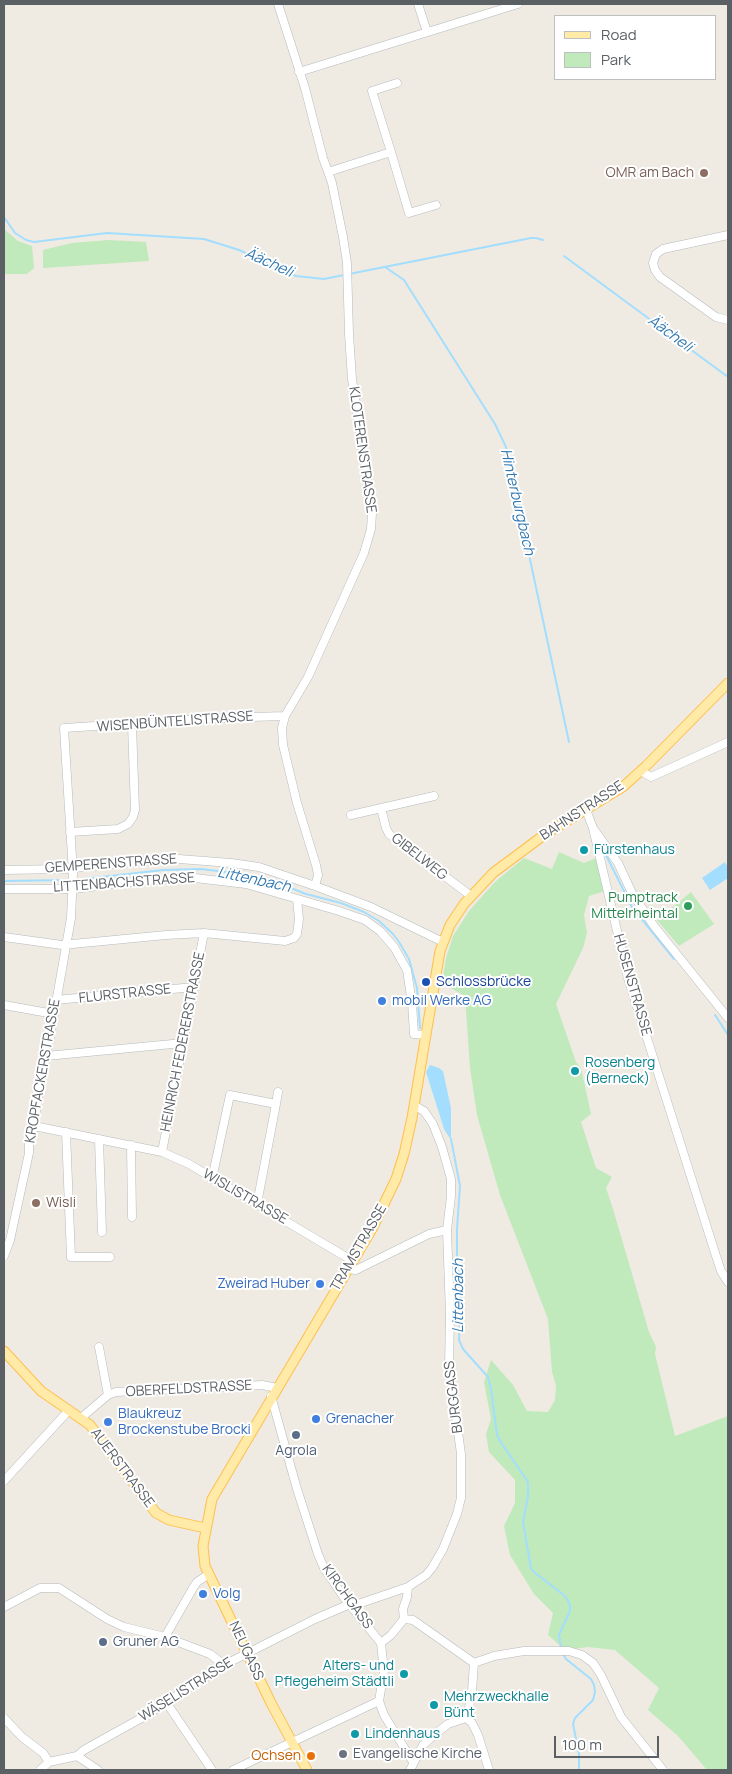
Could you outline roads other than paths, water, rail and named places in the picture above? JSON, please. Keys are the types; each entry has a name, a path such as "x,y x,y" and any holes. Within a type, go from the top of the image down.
{"main road":[{"name":"BAHNSTRASSE","path":"443,942 450,925 471,896 493,873 526,848 618,790 641,771 728,684"},
{"name":"TRAMSTRASSE","path":"205,1528 216,1490 348,1270 382,1209 396,1179 415,1106 443,942"},
{"name":"AUERSTRASSE","path":"4,1351 32,1382 52,1399 81,1418 94,1431 156,1513 169,1520 205,1528"},
{"name":"NEUGASS","path":"205,1528 203,1557 209,1574 285,1732 307,1770"}],"street":[{"name":"KLOTERENSTRASSE","path":"278,4 328,172 343,237 347,269 351,363 361,443 369,488 372,529 350,585 308,677 285,716 282,728 283,745 302,824 316,865 318,876 316,884"},
{"path":"418,4 427,32"},
{"path":"299,72 518,4"},
{"path":"396,82 372,91 409,213 436,205"},
{"path":"328,172 391,152"},
{"path":"728,235 663,249 656,254 653,263 654,270 660,277 716,318 728,320"},
{"name":"WISENBÜNTELISTRASSE","path":"64,728 219,718 285,716"},
{"path":"70,832 118,829 128,824 133,817 135,810 132,725"},
{"name":"KROPFACKERSTRASSE","path":"4,1256 15,1219 34,1126 38,1095 72,918 73,887 64,728"},
{"path":"641,771 651,777 728,742"},
{"path":"351,815 434,796"},
{"name":"GIBELWEG","path":"381,808 389,834 471,896"},
{"path":"586,810 593,828 618,863 632,893 654,926 728,1018"},
{"name":"HUSENSTRASSE","path":"593,828 628,978 716,1256 721,1271 728,1282"},
{"name":"GEMPERENSTRASSE","path":"4,870 72,871 155,860 203,861 259,868 316,884 371,907 443,942"},
{"name":"LITTENBACHSTRASSE","path":"4,888 73,887 195,878 246,884 365,920 380,931 394,946 407,970 414,1034 426,1035"},
{"path":"4,937 67,945 204,933 289,940 297,934 297,899"},
{"name":"HEINRICH FEDERERSTRASSE","path":"162,1152 204,933"},
{"name":"FLURSTRASSE","path":"56,1000 194,987"},
{"path":"4,1004 54,1014"},
{"path":"46,1056 183,1043"},
{"path":"212,1179 230,1092 276,1104"},
{"path":"256,1204 278,1092"},
{"name":"BURGGASS","path":"408,1587 426,1575 432,1568 443,1549 457,1514 461,1498 461,1454 450,1382 447,1230 451,1189 447,1163 433,1124 424,1110 415,1106"},
{"name":"WISLISTRASSE","path":"34,1126 162,1152 188,1164 353,1261"},
{"path":"66,1132 71,1257 110,1257"},
{"path":"98,1139 102,1232"},
{"path":"131,1145 132,1216"},
{"path":"348,1270 356,1270 429,1234 447,1230"},
{"path":"99,1348 108,1394"},
{"name":"OBERFELDSTRASSE","path":"81,1418 108,1394 132,1391 262,1385 277,1388"},
{"name":"KIRCHGASS","path":"272,1396 297,1490 324,1568 382,1643 384,1670 378,1701"},
{"path":"4,1481 69,1410"},
{"path":"165,1637 197,1582 209,1574"},
{"path":"382,1643 404,1618 403,1609 408,1587"},
{"name":"WÄSELISTRASSE","path":"77,1756 224,1665 315,1619 350,1604 358,1604 408,1587"},
{"path":"4,1607 40,1588 59,1588 107,1619 124,1627 165,1637 210,1654 224,1665"},
{"path":"404,1618 413,1620 474,1663"},
{"path":"474,1663 494,1656 524,1651 569,1652 582,1655 593,1663 601,1674 622,1717 664,1770"},
{"path":"466,1718 472,1691 474,1663"},
{"path":"233,1770 378,1701 384,1715 414,1762"},
{"path":"166,1702 212,1770"},
{"path":"4,1718 43,1753 49,1762"},
{"path":"410,1770 423,1746 434,1734 448,1724 466,1718"},
{"path":"466,1718 472,1723 478,1735 489,1770"},
{"path":"40,1770 49,1762 77,1756 98,1770"}],"water":[{"path":"725,862 728,868 728,878 710,890 702,878"},
{"path":"430,1065 443,1071 451,1108 451,1140 444,1129 426,1072"}],"waterway":[{"name":"Äächeli","path":"4,217 15,233 26,240 34,242 107,233 204,239 239,250 296,276 324,279 344,275"},
{"name":"Äächeli","path":"349,274 531,238 543,240"},
{"name":"Äächeli","path":"564,256 728,377"},
{"name":"Hinterburgbach","path":"385,267 404,280 495,424 506,447 569,742"},
{"name":"Hinterburgbach","path":"604,851 632,907 674,959"},
{"name":"Littenbach","path":"75,880 163,870 201,869 273,881 306,894 341,903 364,912 379,921 393,934 409,959 417,988 420,1028"},
{"name":"Littenbach","path":"4,881 70,880"},
{"name":"Hinterburgbach","path":"715,1015 728,1035"},
{"name":"Littenbach","path":"451,1139 460,1186 457,1229 457,1259 461,1287 459,1340 463,1349 488,1377 497,1435 528,1482 528,1497 523,1522 531,1568 565,1596 570,1605 570,1611 559,1635 561,1648"},
{"name":"Littenbach","path":"562,1652 566,1659 591,1679 594,1685 593,1700 575,1718 573,1724 579,1754 579,1770"}],"place":[{"name":"OMR am Bach","path":"704,173"},
{"name":"Fürstenhaus","path":"584,850"},
{"name":"Pumptrack Mittelrheintal","path":"688,906"},
{"name":"Schlossbrücke","path":"426,982"},
{"name":"mobil Werke AG","path":"382,1001"},
{"name":"Rosenberg (Berneck)","path":"575,1071"},
{"name":"Wisli","path":"36,1203"},
{"name":"Zweirad Huber","path":"320,1284"},
{"name":"Grenacher","path":"316,1419"},
{"name":"Blaukreuz Brockenstube Brocki","path":"108,1422"},
{"name":"Agrola","path":"296,1435"},
{"name":"Volg","path":"203,1594"},
{"name":"Gruner AG","path":"103,1642"},
{"name":"Alters- und Pflegeheim Städtli","path":"404,1674"},
{"name":"Mehrzweckhalle Bünt","path":"434,1705"},
{"name":"Lindenhaus","path":"355,1734"},
{"name":"Evangelische Kirche","path":"343,1754"},
{"name":"Ochsen","path":"311,1756"}]}
